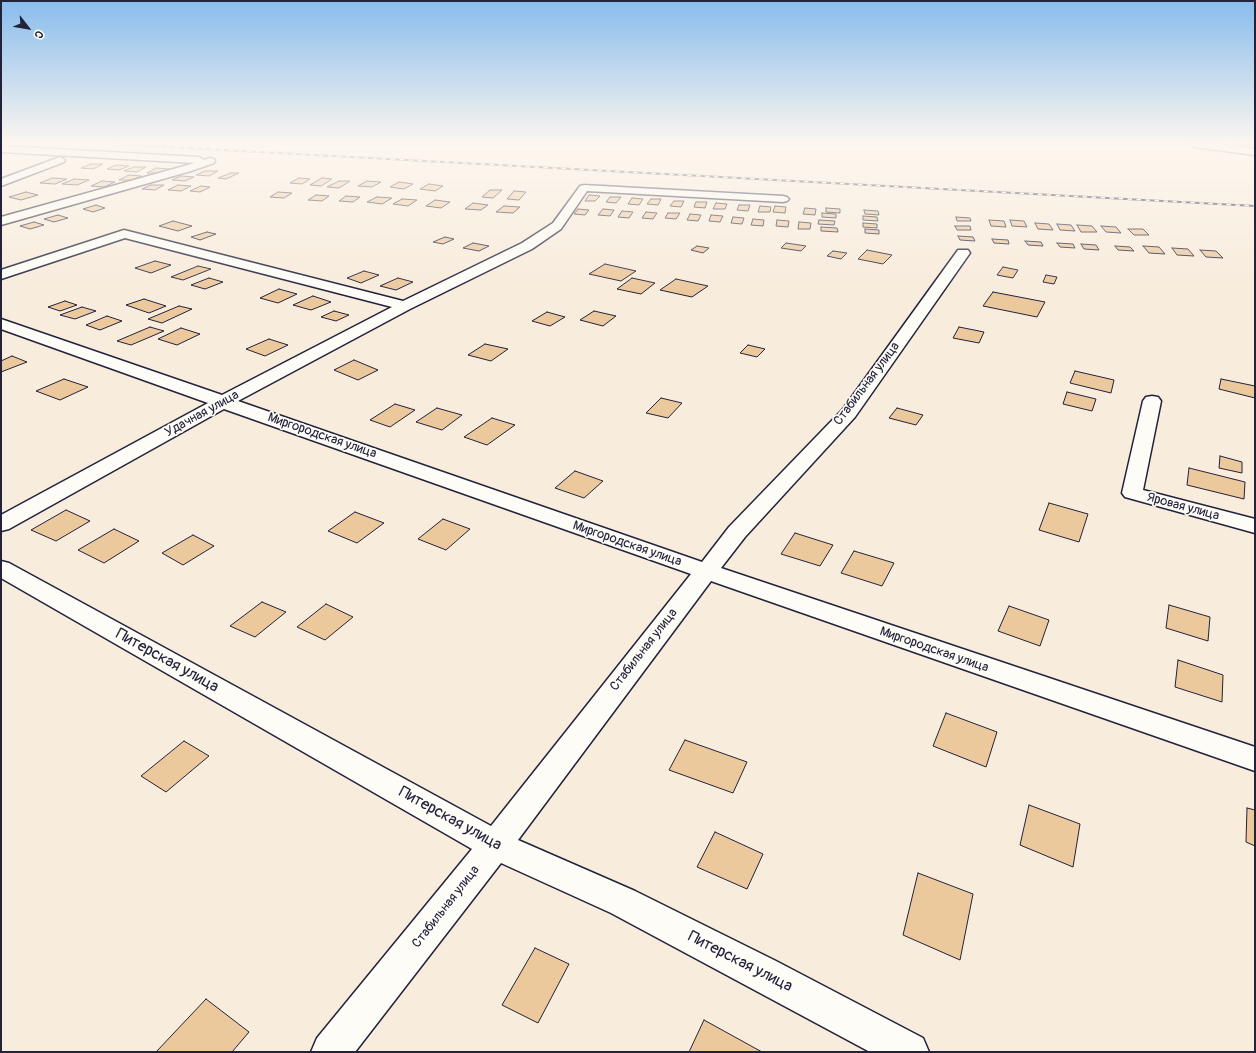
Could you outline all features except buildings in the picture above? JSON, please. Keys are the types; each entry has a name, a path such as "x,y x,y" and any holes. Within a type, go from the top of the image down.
{"street":[{"path":"1,221 101,193"},
{"name":"Удачная улица","path":"1,524 223,402 405,306 527,246 557,226 580,193"},
{"name":"Удачная улица","path":"677,193 783,199"},
{"path":"1,275 124,234 405,306"},
{"name":"Стабильная улица","path":"331,1052 495,845 705,571 737,532 848,413 962,253"},
{"name":"Миргородская улица","path":"1,324 705,571 1255,759"},
{"name":"Яровая улица","path":"1152,401 1132,493 1255,526"},
{"name":"Питерская улица","path":"1,568 495,845 623,902 763,974 909,1052"}],"railway":[{"path":"1018,193 1255,206"}]}
